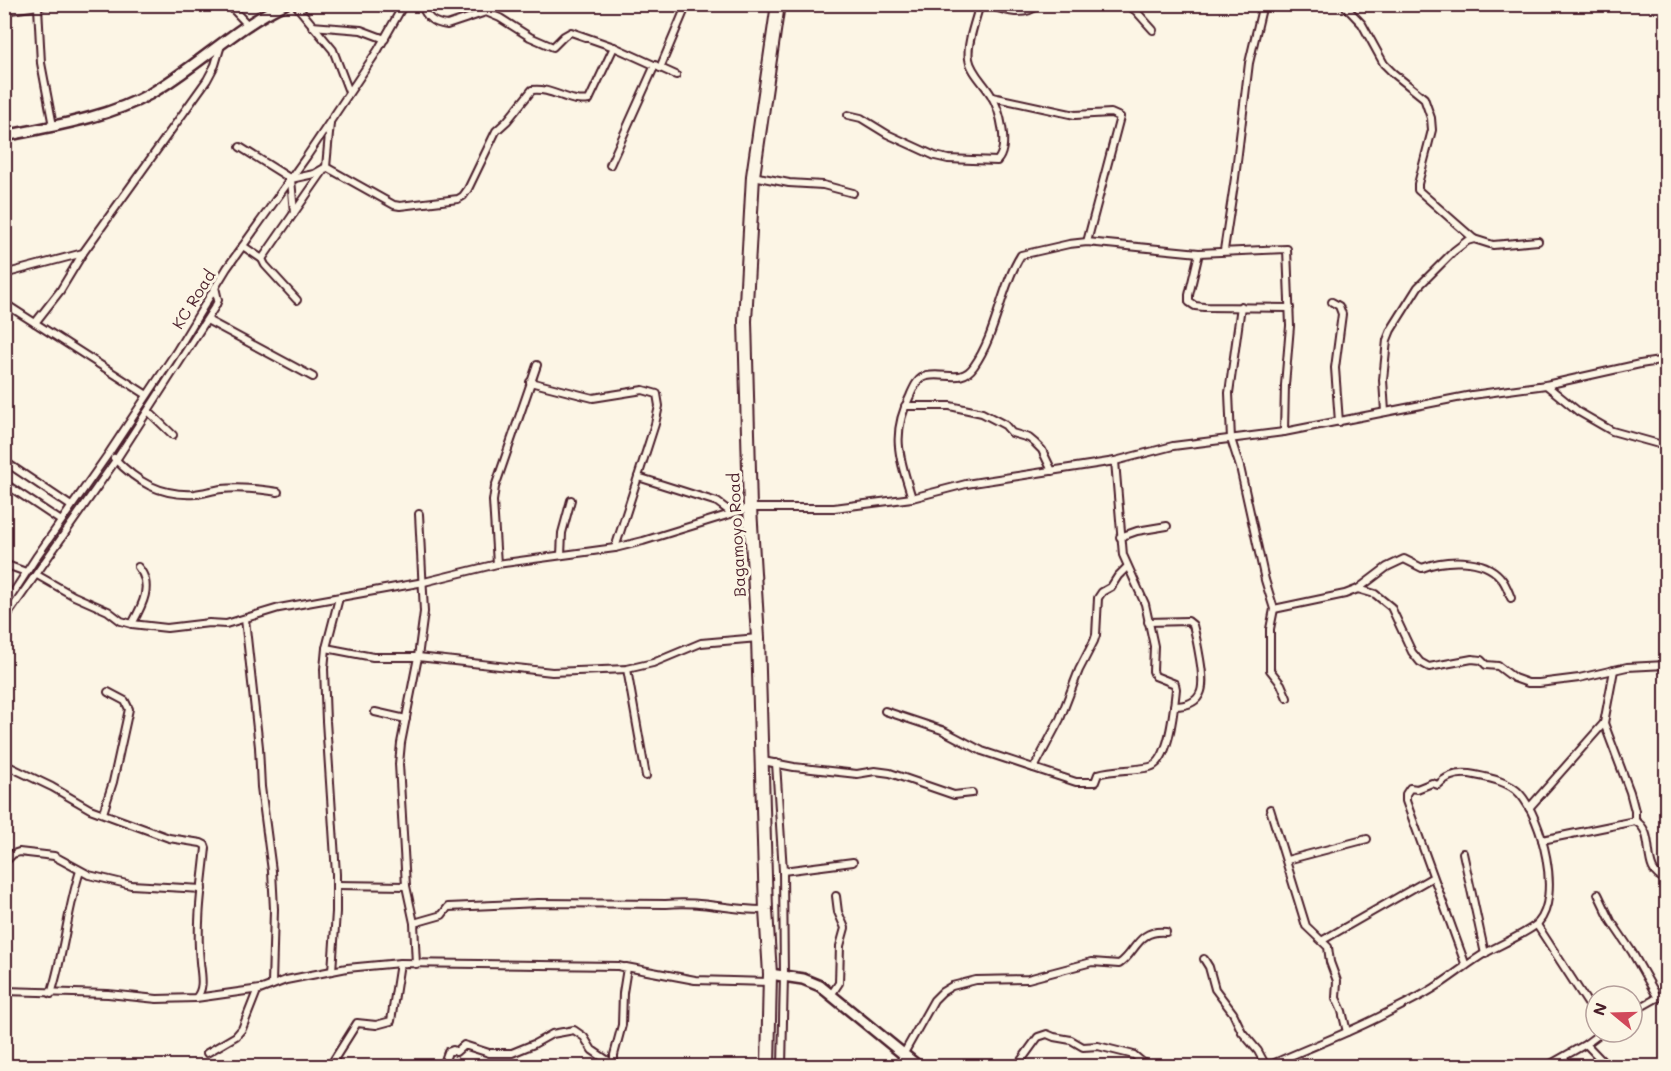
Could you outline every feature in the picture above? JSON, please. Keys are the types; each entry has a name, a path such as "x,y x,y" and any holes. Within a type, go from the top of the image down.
{"highway":[{"name":"Bagamoyo Road","path":"768,1066 770,978 758,638 750,508 745,321 753,176 778,4"}],"street":[{"path":"4,11 52,4"},
{"path":"228,4 248,25"},
{"path":"4,136 110,111 149,94 194,66 222,41 285,4"},
{"path":"295,4 336,55 350,92"},
{"name":"KC Road","path":"4,607 109,453 215,287 330,123 385,39 404,4"},
{"path":"421,4 428,18 441,24 486,12 530,37 554,47 564,36 571,33 614,47 676,75"},
{"path":"610,165 687,4"},
{"path":"810,4 834,4"},
{"path":"848,115 861,118 887,134 935,156 948,159 997,161 1000,158 1004,141 1002,127 992,97 973,69 968,55 980,4"},
{"path":"987,4 1019,14 1034,9 1040,4"},
{"path":"1126,4 1154,30"},
{"path":"1224,250 1249,63 1263,4"},
{"path":"1343,4 1362,24 1388,69 1424,98 1431,118 1432,130 1418,190 1474,239 1493,245 1538,241"},
{"path":"38,7 41,63 53,126"},
{"path":"312,26 361,30 385,39"},
{"path":"35,323 60,291 83,253 207,80 215,65 222,41"},
{"path":"326,167 394,205 458,199 468,189 496,131 532,90 540,89 569,98 589,100 614,47"},
{"path":"992,97 1076,115 1111,113 1120,117 1088,242"},
{"path":"262,259 326,167 330,123"},
{"path":"240,147 291,179 314,174 326,167"},
{"path":"753,176 789,183 823,185 853,193"},
{"path":"291,179 294,213"},
{"path":"1384,412 1385,364 1391,330 1410,298 1427,277 1461,246 1474,239"},
{"path":"912,498 898,439 900,417 921,378 931,375 960,377 970,371 981,355 1021,255 1069,244 1088,242 1199,253 1224,250 1287,249 1290,308 1284,432"},
{"path":"243,246 262,259 297,300"},
{"path":"4,274 83,253"},
{"path":"1199,253 1189,303 1204,307 1290,308"},
{"path":"4,620 116,460 207,320 218,300 215,287"},
{"path":"1332,302 1339,306 1342,314 1335,368 1339,422"},
{"path":"4,303 147,395"},
{"path":"1241,306 1229,393 1232,439 1264,580 1274,609 1270,629 1270,670 1281,684 1287,698"},
{"path":"207,320 313,377"},
{"path":"37,575 74,596 108,611 121,621 132,624 167,628 209,623 226,624 279,608 424,582 497,564 615,548 750,508 834,508 912,498 966,484 1115,461 1199,441 1284,432 1473,395 1546,385 1666,360"},
{"path":"497,564 493,501 495,487 537,365"},
{"path":"530,382 593,398 643,390 657,394 659,406 655,424 615,548"},
{"path":"1546,385 1579,412 1612,431 1666,446"},
{"path":"905,406 950,406 982,413 1005,424 1012,433 1029,438 1042,450 1052,471"},
{"path":"148,411 173,435"},
{"path":"109,453 139,481 177,494 246,488 278,492"},
{"path":"4,461 71,506"},
{"path":"885,711 942,730 982,751 1066,779 1090,783 1095,782 1098,774 1103,772 1120,772 1152,766 1162,757 1176,688 1175,684 1154,674 1154,646 1145,604 1127,567 1120,537 1115,461"},
{"path":"638,477 717,502 732,513"},
{"path":"4,483 61,521"},
{"path":"561,555 562,533 571,500"},
{"path":"416,964 414,923 406,886 399,764 424,612 419,514"},
{"path":"1120,537 1137,531 1167,526"},
{"path":"37,556 47,561"},
{"path":"1274,609 1318,601 1358,589 1387,567 1404,559 1422,568 1437,562 1455,560 1472,563 1495,572 1511,598"},
{"path":"4,564 26,572"},
{"path":"132,624 146,592 147,582 144,573 138,567"},
{"path":"1034,768 1060,719 1079,669 1094,641 1098,598 1102,592 1111,587 1127,567"},
{"path":"1358,589 1375,594 1391,607 1412,652 1420,662 1429,667 1472,659 1480,660 1486,665 1498,666 1514,678 1528,683 1539,683 1579,678 1627,667 1666,665"},
{"path":"332,971 336,885 335,835 324,669 326,648 339,598"},
{"path":"245,619 259,747 261,787 272,872 274,909 272,985"},
{"path":"1148,622 1188,621 1193,625 1204,685 1195,701 1185,706 1174,706"},
{"path":"326,648 373,657 418,657 552,672 627,669 653,663 707,642 758,638"},
{"path":"627,669 646,776"},
{"path":"1614,670 1604,723 1630,792 1635,811 1635,822"},
{"path":"103,813 113,782 129,709 125,701 108,692"},
{"path":"375,712 406,719"},
{"path":"1529,808 1604,723"},
{"path":"763,761 857,774 875,771 890,773 954,795 972,793"},
{"path":"776,763 783,871 782,1066"},
{"path":"4,764 52,787 90,809 169,838 205,845 198,949 202,987 195,998"},
{"path":"1204,959 1209,967 1215,989 1267,1066 1347,1032 1433,988 1485,954 1536,925 1547,906 1550,886 1542,840 1529,808 1520,794 1505,783 1463,772 1438,785 1432,783 1417,789 1410,788 1406,794 1406,801 1466,966"},
{"path":"1270,809 1306,926 1328,946 1330,962 1337,981 1336,998 1347,1032"},
{"path":"1542,840 1635,822 1641,824 1645,832 1653,870 1656,875 1666,879"},
{"path":"1287,860 1367,839"},
{"path":"4,863 13,854 19,852 37,854 62,858 89,875 130,885 202,889"},
{"path":"1463,853 1485,954"},
{"path":"783,871 854,862"},
{"path":"51,994 80,871"},
{"path":"1323,940 1433,877"},
{"path":"336,885 406,886"},
{"path":"1598,894 1611,921 1658,998"},
{"path":"831,995 839,983 840,946 845,928 838,912 836,896"},
{"path":"414,923 442,915 448,907 538,903 666,904 687,902 735,910 766,910"},
{"path":"1536,925 1584,998"},
{"path":"899,1066 934,1000 952,986 976,980 1028,979 1092,962 1119,964 1144,938 1153,933 1166,932"},
{"path":"4,991 119,995 157,999 195,998 262,988 286,980 332,971 400,963 626,967 695,980 770,978 784,975 820,986 918,1066"},
{"path":"330,1066 357,1023 376,1025 391,1021 400,963"},
{"path":"617,1066 614,1055 622,1025 623,993 628,970 626,967"},
{"path":"207,1053 236,1036 250,1012 255,995 262,988"},
{"path":"1644,1006 1666,993"},
{"path":"443,1066 448,1052 453,1050 456,1052 464,1044 489,1053 512,1053 552,1034 574,1030 584,1037 592,1050 617,1066"},
{"path":"769,1034 782,1034"},
{"path":"1017,1066 1038,1037 1047,1034 1071,1040 1083,1047 1098,1046 1134,1055 1147,1066"},
{"path":"1546,1066 1586,1044 1607,1066"}]}
